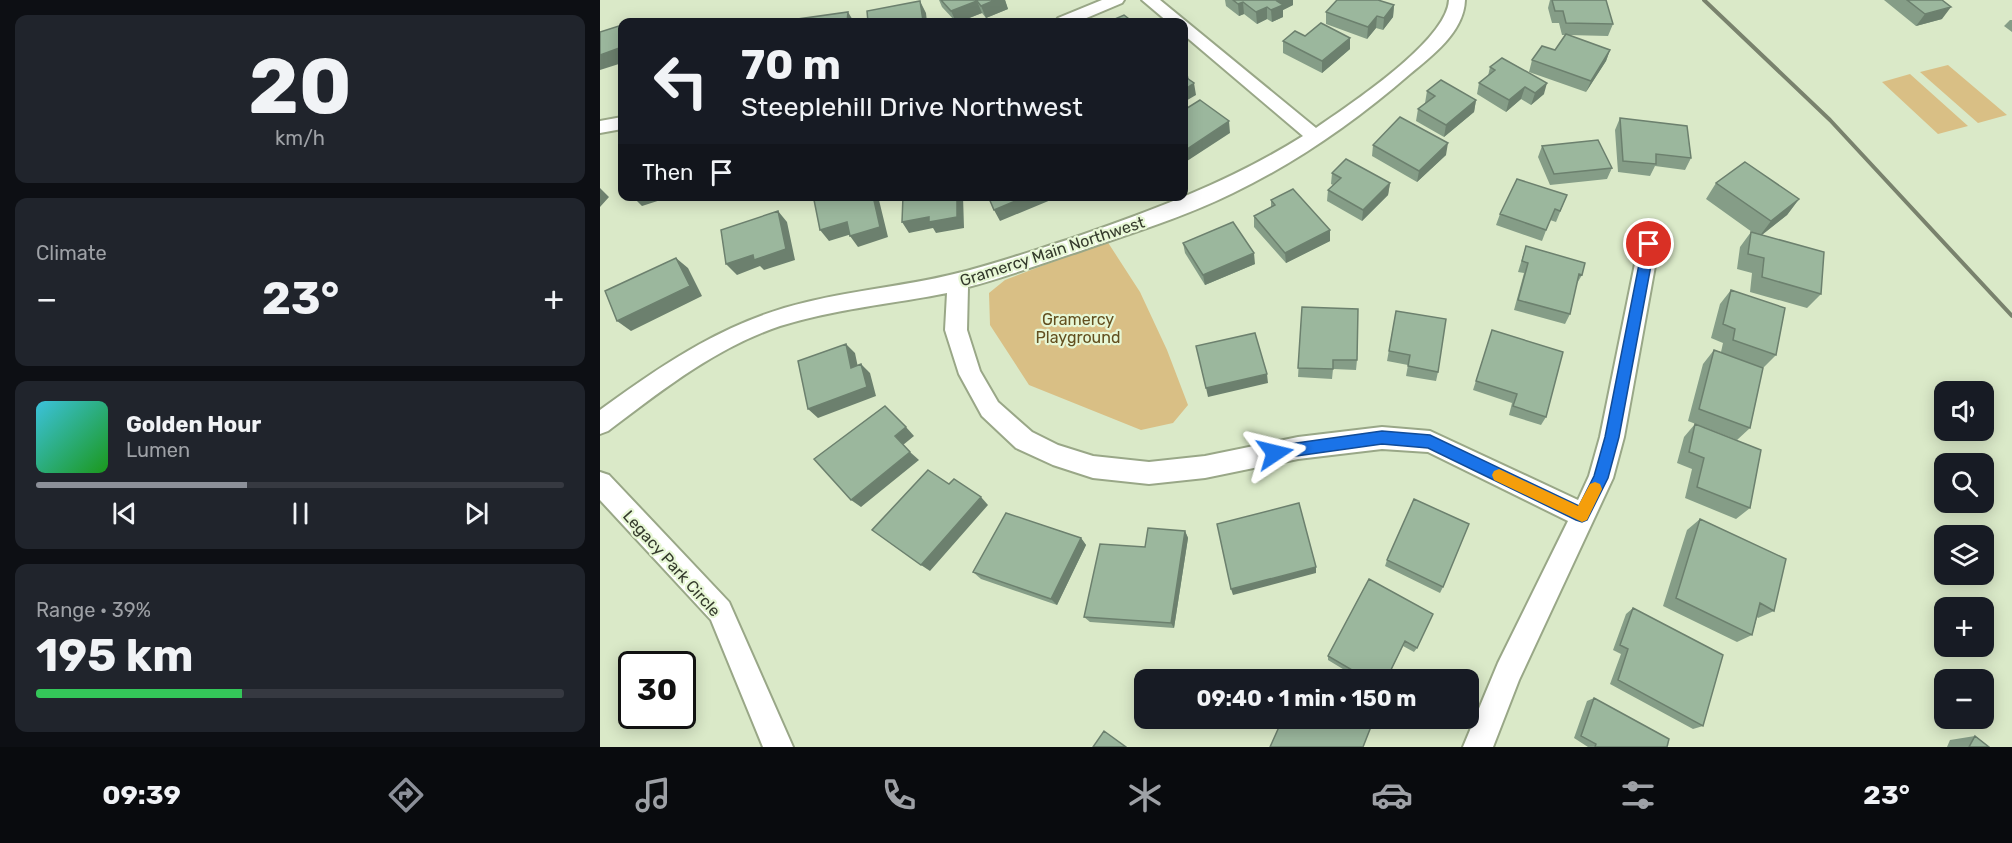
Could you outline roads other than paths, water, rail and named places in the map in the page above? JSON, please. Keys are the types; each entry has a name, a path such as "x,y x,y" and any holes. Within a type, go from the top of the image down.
{"street":[{"path":"1073,18 1116,0"},
{"path":"1150,0 1173,18"},
{"name":"Gramercy Main Northwest","path":"600,423 677,367 751,328 814,309 912,292 980,277 1147,221 1226,188 1290,153 1368,99 1422,55 1449,25 1457,6 1457,0"},
{"path":"1188,30 1314,136"},
{"path":"600,127 618,124"},
{"path":"1478,747 1508,673 1601,478 1612,437 1649,244"},
{"path":"958,282 956,330 970,374 990,409 1024,440 1053,454 1094,467 1149,473 1205,466 1298,448 1382,438 1430,442 1582,515"},
{"name":"Legacy Park Circle","path":"600,483 720,611 778,747"}],"railway":[{"path":"1704,0 1830,120 2012,316"}],"park label":[{"name":"Gramercy Playground","path":"1078,328"}]}
